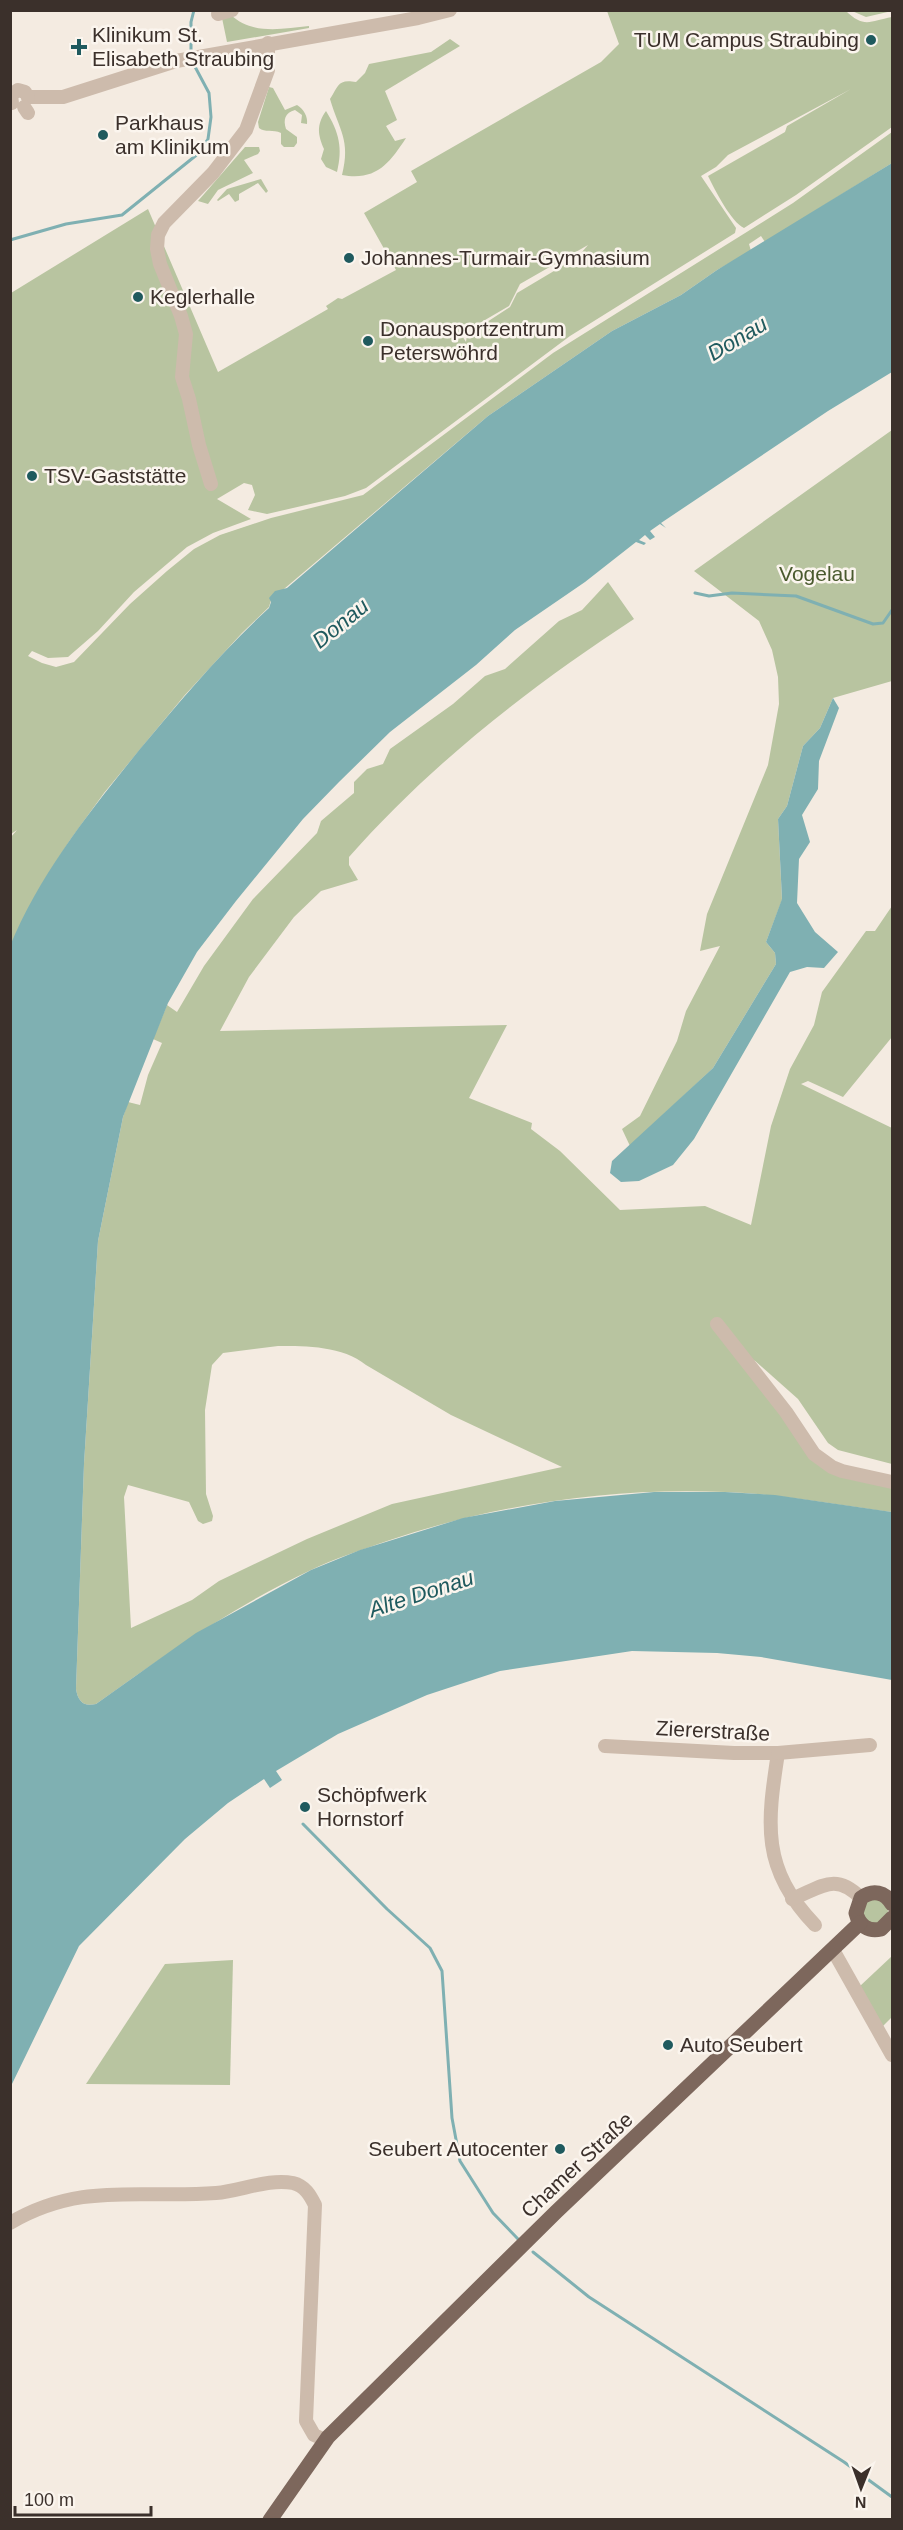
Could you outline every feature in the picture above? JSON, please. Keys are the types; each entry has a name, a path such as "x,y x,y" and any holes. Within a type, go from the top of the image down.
{"main road":[{"path":"848,1935 861,1898 872,1892 878,1892 891,1899"},
{"path":"848,1935 890,1925"},
{"name":"Chamer Straße","path":"270,2520 325,2440 556,2212 848,1935"}],"street":[{"path":"20,100 63,97 176,61 443,11"},
{"path":"211,484 182,376 186,334 160,264 157,249 158,235 164,224 213,173 246,130 268,70 268,44"},
{"path":"717,1324 786,1412 814,1454 842,1472 892,1482"},
{"path":"778,1753 870,1745"},
{"name":"Ziererstraße","path":"605,1746 778,1753 771,1801 771,1842 778,1872 792,1899 815,1924"},
{"path":"792,1899 837,1882 850,1887 861,1898"},
{"path":"848,1935 892,2055"},
{"path":"11,2223 42,2207 70,2198 97,2194 206,2193 282,2182 297,2184 309,2192 315,2205 306,2421 314,2435 325,2440"}],"green space":[{"path":"845,10 862,22 892,17 892,127 796,195 744,228 729,213 708,176 785,132 787,126 851,89 728,155 716,167 701,176 736,228 735,233 570,336 366,488 345,496 267,514 248,510 255,495 252,485 244,483 217,499 251,519 213,533 187,547 134,592 98,631 68,657 48,658 32,651 28,656 56,667 74,662 130,604 167,571 194,549 220,535 271,518 363,495 553,353 793,203 892,132 892,163 765,242 761,236 749,244 751,251 717,270 681,295 612,331 488,416 271,600 269,607 184,696 104,793 42,884 11,946 11,837 17,830 11,834 11,293 148,209 218,372 328,309 326,306 338,298 342,299 396,270 364,213 417,182 411,171 601,62 619,44 607,11","holes":["588,245 582,252 517,293 510,307 467,335 466,342 461,334 509,306 520,284"]},
{"path":"892,10 866,17 852,11"},
{"path":"230,14 238,21 257,28 309,26 309,28 227,42 222,18"},
{"path":"450,39 460,46 385,91 397,120 386,126 395,141 406,138 394,156 373,173 342,175 345,144 330,99 337,87 342,82 356,82 365,73 369,64 431,52"},
{"path":"269,87 273,88 285,110 297,105 306,116 307,124 301,123 302,115 295,110 286,117 286,129 297,137 294,147 284,147 281,144 281,133 259,128 258,122"},
{"path":"326,111 339,140 340,155 337,172 326,167 321,159 324,149 319,135 319,125"},
{"path":"245,147 259,147 258,154 244,160 253,173 218,190 208,204 198,201"},
{"path":"261,179 268,191 266,193 258,183 239,194 239,200 235,202 229,194 217,200 227,189"},
{"name":"Vogelau","path":"892,430 892,681 833,698 820,728 803,746 787,806 778,819 782,900 766,942 775,953 776,964 713,1068 630,1146 622,1129 640,1116 677,1041 686,1011 720,946 700,951 707,914 768,765 779,704 778,677 772,650 759,621 694,571"},
{"path":"608,582 634,619 520,699 448,758 414,790 349,857 349,865 358,880 321,891 294,917 249,977 220,1031 507,1025 469,1098 532,1123 531,1129 560,1151 620,1210 705,1206 751,1225 771,1126 790,1069 814,1025 822,992 866,931 875,931 892,906 892,1037 843,1097 808,1081 801,1084 892,1128 892,1464 838,1450 828,1443 798,1399 754,1360 810,1453 892,1484 892,1512 768,1495 683,1491 640,1492 554,1501 470,1517 428,1528 339,1558 282,1584 227,1615 96,1704 84,1704 78,1697 76,1689 84,1464 98,1241 123,1117 128,1102 140,1105 148,1075 162,1043 153,1039 167,1005 177,1012 204,966 253,899 317,833 321,821 354,793 354,782 367,769 383,764 390,749 453,704 485,676 505,669 559,621 582,610","holes":["278,1346 324,1348 347,1354 451,1415 562,1467 392,1504 307,1539 219,1581 192,1600 131,1628 124,1497 128,1485 189,1502 198,1521 203,1524 212,1521 213,1516 206,1494 205,1410 212,1365 223,1353"]},
{"path":"875,1899 884,1903 888,1912 884,1921 875,1925 866,1921 862,1912 866,1903"},
{"path":"892,1956 892,2017 883,2026 859,1987"},
{"path":"233,1960 230,2085 86,2084 165,1964"}],"water":[{"path":"892,163 892,372 828,411 661,523 666,528 660,524 650,531 655,537 650,540 645,535 639,540 646,543 644,545 636,542 585,582 515,630 476,665 390,732 303,819 197,952 168,1003 123,1117 98,1241 84,1464 76,1689 78,1697 84,1704 96,1704 196,1633 311,1570 360,1550 463,1518 555,1501 654,1492 775,1495 892,1512 892,1680 761,1657 717,1653 632,1651 500,1671 427,1695 338,1734 276,1771 282,1780 270,1788 264,1779 228,1803 185,1839 79,1946 11,2086 10,946 22,919 51,868 103,795 202,676 269,608 271,602 269,598 275,591 287,588 488,416 612,331 681,295 717,270"},
{"path":"833,698 839,708 819,761 818,789 802,815 810,842 799,859 797,903 815,932 838,952 824,968 807,967 790,972 694,1139 673,1165 639,1181 621,1182 610,1173 612,1161 713,1068 776,964 775,953 766,942 782,899 778,819 787,806 803,746 820,728"}],"waterway":[{"path":"191,53 191,22 194,10"},
{"path":"10,240 66,224 122,215 199,153 208,139 211,117 209,93 193,63"},
{"path":"695,593 709,596 732,593 796,596 873,624 883,623 892,610"},
{"path":"303,1824 387,1909 430,1948 442,1971 452,2118 460,2161 493,2213 518,2239"},
{"path":"533,2252 589,2297 844,2462 892,2497"}],"place":[{"name":"TUM Campus Straubing","path":"871,40"},
{"name":"Klinikum St. Elisabeth Straubing","path":"79,47"},
{"name":"Parkhaus am Klinikum","path":"103,135"},
{"name":"Johannes-Turmair-Gymnasium","path":"349,258"},
{"name":"Keglerhalle","path":"138,297"},
{"name":"Donausportzentrum Peterswöhrd","path":"368,341"},
{"name":"TSV-Gaststätte","path":"32,476"},
{"name":"Schöpfwerk Hornstorf","path":"305,1807"},
{"name":"Auto Seubert","path":"668,2045"},
{"name":"Seubert Autocenter","path":"560,2149"}],"water label":[{"name":"Donau","path":"737,338"},
{"name":"Donau","path":"340,623"},
{"name":"Alte Donau","path":"421,1593"}]}
